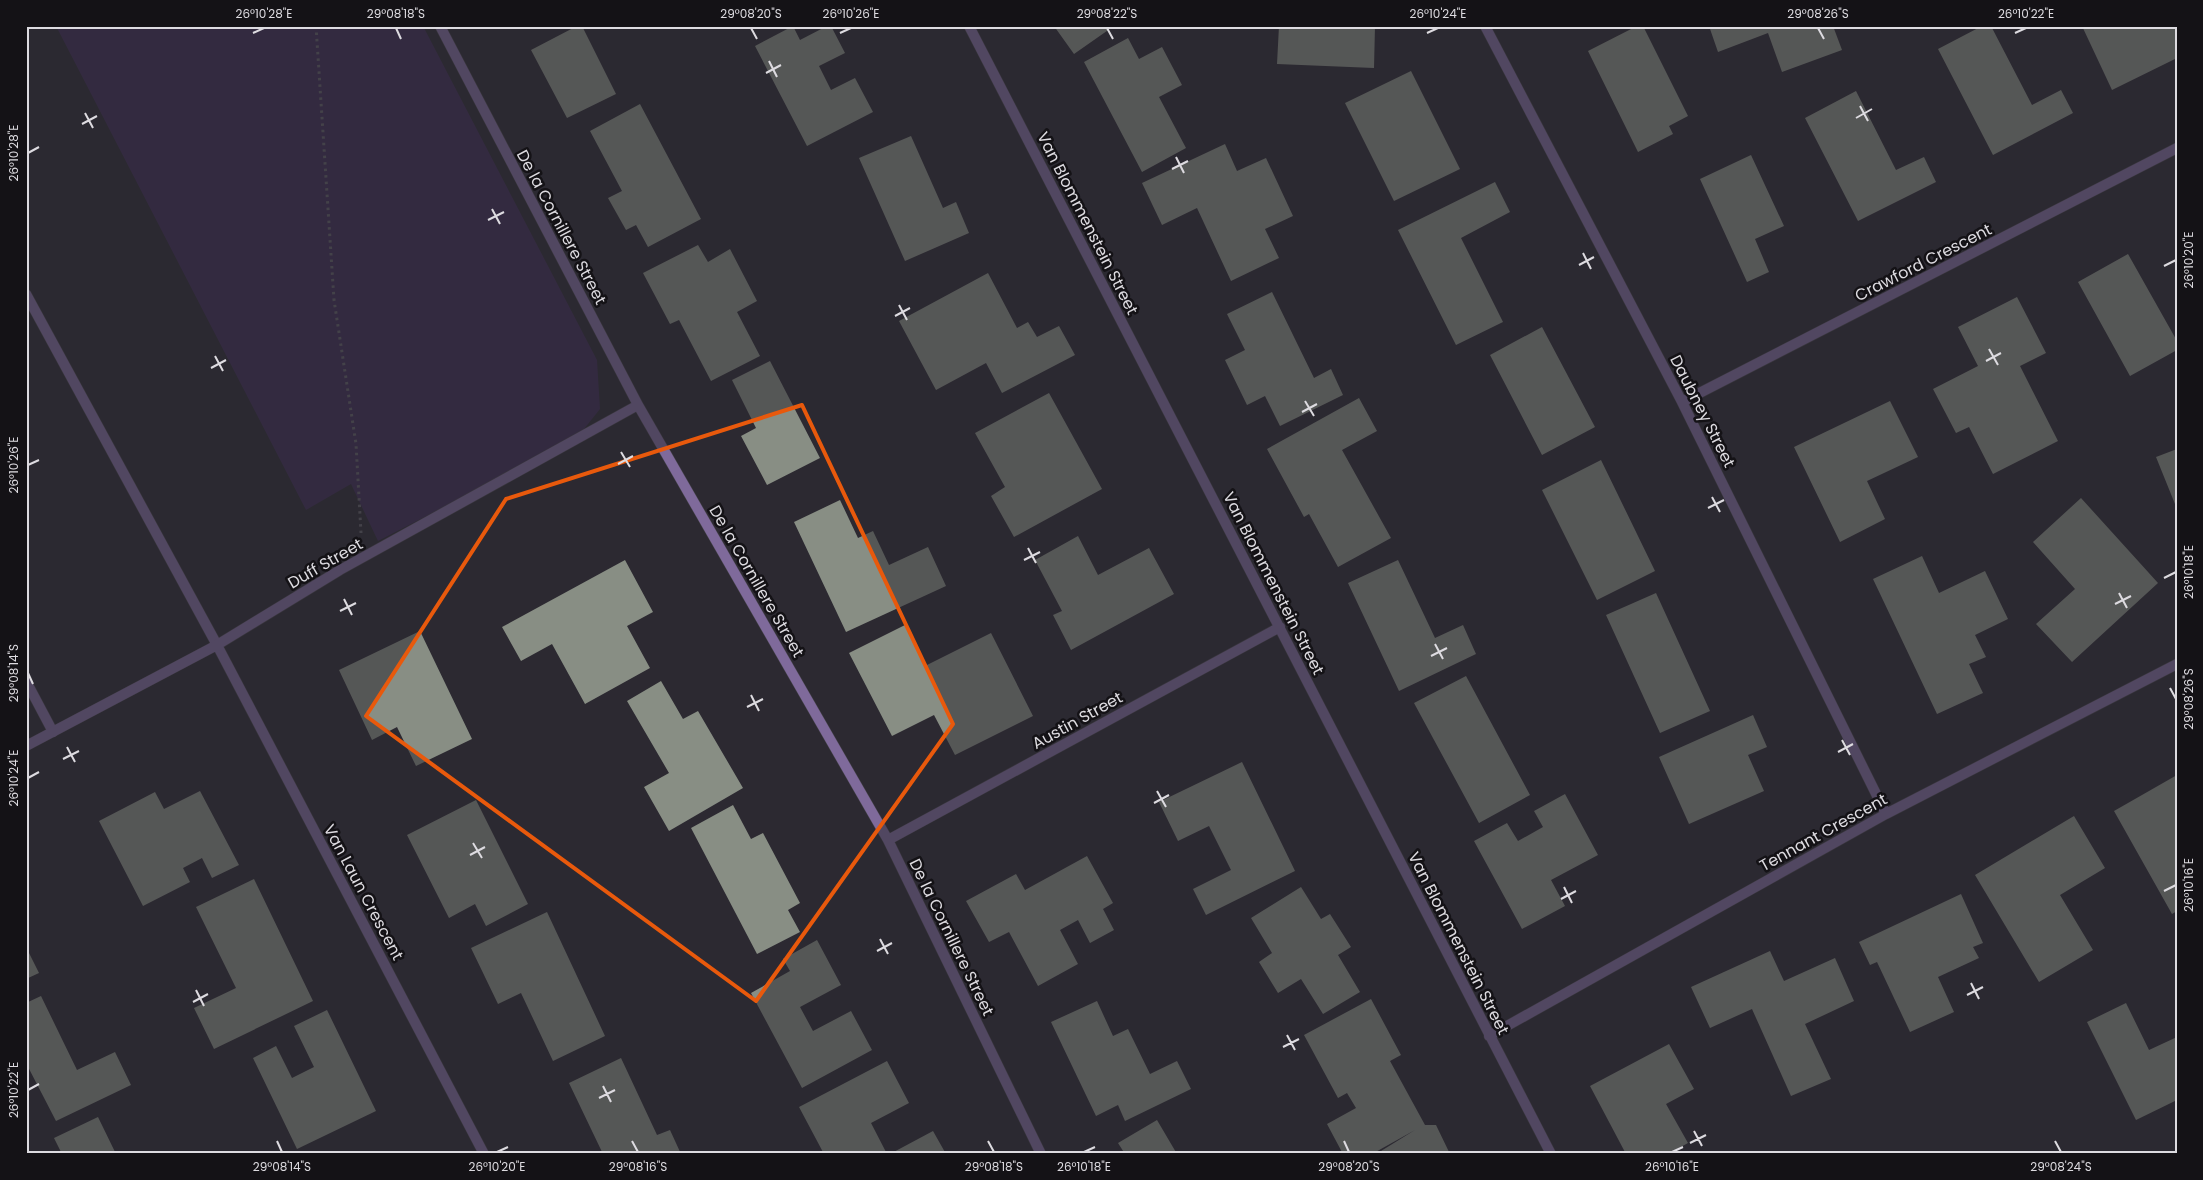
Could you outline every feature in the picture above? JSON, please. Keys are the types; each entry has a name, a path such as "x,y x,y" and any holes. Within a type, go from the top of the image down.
{"street":[{"name":"De la Cornillere Street","path":"440,26 638,405 888,840 1041,1154"},
{"name":"Van Blommenstein Street","path":"970,26 1551,1154"},
{"name":"Daubney Street","path":"1485,26 1682,402 1886,814"},
{"name":"Crawford Crescent","path":"1682,402 2177,148"},
{"name":"Van Laun Crescent","path":"26,294 216,645 484,1154"},
{"name":"Duff Street","path":"26,746 216,645 340,570 638,405"},
{"name":"Austin Street","path":"888,840 1280,627"},
{"name":"Tennant Crescent","path":"1490,1036 1886,814 2177,664"},
{"path":"26,681 53,732"}],"path":[{"path":"316,26 334,300 356,444 361,532 361,542 340,570"}],"highlighted area":[{"path":"802,405 953,724 756,1001 366,716 506,499"}],"shaded area":[{"path":"56,26 423,26 597,360 600,409 576,439 378,541 351,484 306,510"}],"building":[{"path":"577,26 582,26 616,94 567,118 531,50"},
{"path":"793,26 800,40 827,26 831,26 845,53 819,66 831,90 855,78 873,112 807,146 755,46"},
{"path":"1054,26 1114,26 1074,54"},
{"path":"1279,26 1375,26 1374,68 1277,64"},
{"path":"1637,26 1643,26 1688,116 1669,126 1673,134 1638,152 1588,51"},
{"path":"1709,26 1833,26 1842,50 1782,72 1768,33 1718,52"},
{"path":"1982,26 1991,26 2032,105 2061,90 2073,113 1993,155 1938,49"},
{"path":"2082,26 2177,26 2177,58 2112,90"},
{"path":"1128,38 1139,59 1162,47 1182,85 1159,97 1186,148 1142,172 1084,62"},
{"path":"1411,71 1460,169 1394,201 1345,103"},
{"path":"1856,91 1896,170 1924,157 1936,182 1858,221 1805,118"},
{"path":"640,104 701,219 648,247 636,225 626,230 608,198 622,191 590,131"},
{"path":"911,136 943,208 956,202 969,233 905,261 859,158"},
{"path":"1225,144 1237,171 1266,158 1293,216 1265,229 1279,258 1231,281 1197,208 1162,225 1142,183"},
{"path":"1751,155 1784,226 1755,239 1769,272 1747,282 1700,179"},
{"path":"1495,182 1510,212 1461,238 1503,322 1456,345 1398,230"},
{"path":"698,245 708,262 730,249 757,301 737,312 760,356 711,381 679,320 670,324 643,273"},
{"path":"2128,254 2177,341 2177,350 2130,376 2078,282"},
{"path":"988,273 1017,328 1028,322 1037,337 1059,326 1075,355 1002,393 986,363 936,390 899,321"},
{"path":"1272,292 1314,378 1331,369 1343,395 1280,426 1265,396 1247,405 1225,360 1245,350 1227,314"},
{"path":"2017,297 2046,353 2020,366 2058,441 1993,474 1969,427 1956,433 1933,389 1978,366 1958,327"},
{"path":"1542,327 1595,427 1542,455 1490,355"},
{"path":"770,361 820,458 767,485 741,436 756,428 732,380"},
{"path":"1049,393 1102,489 1014,537 991,496 1005,487 975,433"},
{"path":"1359,398 1377,431 1342,450 1391,538 1338,567 1309,514 1304,517 1267,449"},
{"path":"1890,401 1918,457 1867,481 1885,519 1840,542 1794,447"},
{"path":"2177,449 2177,509 2156,457"},
{"path":"1601,460 1655,571 1597,600 1542,490"},
{"path":"2081,498 2158,583 2072,662 2036,624 2075,589 2033,542"},
{"path":"840,500 858,538 873,531 889,565 928,547 946,586 846,632 794,522"},
{"path":"1078,536 1098,575 1149,548 1174,594 1071,650 1053,615 1062,611 1035,560"},
{"path":"1922,556 1939,593 1985,571 2008,619 1975,635 1986,657 1969,664 1983,693 1937,714 1873,579"},
{"path":"625,560 653,612 627,626 650,668 585,704 552,644 521,661 502,627"},
{"path":"1398,560 1435,638 1463,625 1476,654 1399,691 1348,583"},
{"path":"1656,593 1710,711 1660,733 1606,615"},
{"path":"905,625 925,666 991,633 1033,716 955,755 934,715 892,736 849,653"},
{"path":"420,631 472,739 416,766 397,727 372,740 339,670"},
{"path":"1466,676 1530,795 1479,823 1414,703"},
{"path":"661,681 683,719 698,711 743,788 669,831 644,787 669,773 627,701"},
{"path":"1753,715 1767,747 1748,755 1764,791 1689,824 1659,757"},
{"path":"1242,762 1295,871 1206,915 1193,889 1231,870 1209,826 1178,841 1159,802"},
{"path":"2177,775 2177,911 2172,914 2114,811"},
{"path":"200,791 239,865 212,878 202,858 183,868 190,882 143,906 99,821 155,792 164,809"},
{"path":"1565,794 1598,855 1551,880 1565,906 1522,929 1474,841 1507,823 1518,841 1543,827 1534,811"},
{"path":"476,800 528,904 486,926 475,904 449,918 407,835"},
{"path":"733,805 751,839 763,833 800,903 788,910 800,932 757,954 691,828"},
{"path":"2074,816 2105,868 2060,895 2093,950 2039,982 1975,875"},
{"path":"1087,856 1113,903 1103,909 1114,930 1090,943 1078,920 1060,930 1078,964 1038,986 1009,932 989,942 966,901 1016,874 1025,890"},
{"path":"254,879 313,1001 214,1049 194,1008 236,988 196,907"},
{"path":"1301,887 1321,919 1330,914 1351,947 1338,955 1360,992 1323,1014 1301,979 1278,993 1259,962 1272,953 1251,918"},
{"path":"1961,894 1983,943 1973,947 1979,958 1938,977 1954,1012 1910,1032 1877,962 1870,965 1859,942"},
{"path":"547,912 605,1036 553,1061 521,993 498,1004 471,948"},
{"path":"817,940 841,985 800,1007 813,1031 851,1011 872,1050 802,1088 751,993 790,971 783,959"},
{"path":"26,947 39,973 26,979"},
{"path":"1770,951 1784,981 1835,958 1854,1001 1805,1024 1831,1079 1791,1096 1752,1009 1710,1028 1691,987"},
{"path":"41,996 77,1070 115,1052 131,1085 56,1121 26,1063 26,1003"},
{"path":"1371,999 1401,1055 1390,1061 1425,1125 1436,1125 1450,1154 1382,1154 1381,1151 1415,1130 1372,1154 1343,1154 1327,1124 1356,1108 1347,1093 1338,1098 1304,1035"},
{"path":"1097,1001 1113,1036 1128,1029 1150,1074 1177,1061 1191,1089 1125,1121 1118,1105 1096,1116 1051,1022"},
{"path":"2126,1003 2149,1050 2177,1037 2177,1100 2136,1120 2087,1022"},
{"path":"327,1010 376,1111 297,1149 253,1058 276,1046 292,1078 314,1067 294,1026"},
{"path":"1669,1044 1694,1089 1666,1104 1688,1143 1668,1154 1626,1154 1590,1086"},
{"path":"621,1058 657,1135 670,1130 681,1154 603,1154 569,1083"},
{"path":"887,1061 909,1103 871,1123 887,1154 824,1154 799,1107"},
{"path":"98,1117 116,1154 62,1154 54,1138"},
{"path":"1157,1120 1177,1154 1125,1154 1118,1143"},
{"path":"933,1131 946,1154 890,1154"}]}
